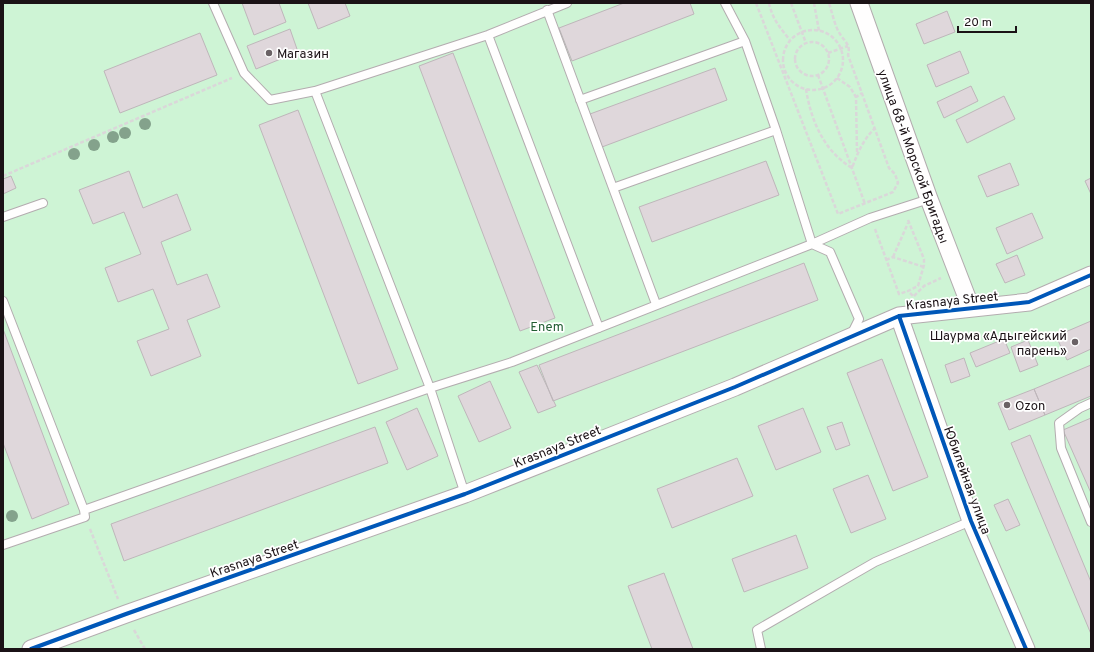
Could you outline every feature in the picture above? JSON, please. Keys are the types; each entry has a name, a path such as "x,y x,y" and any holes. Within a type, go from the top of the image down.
{"street":[{"name":"улица 68-й Морской Бригады","path":"859,3 929,199 971,308"},
{"name":"Krasnaya Street","path":"31,649 465,494 735,387 899,316 1029,302 1091,275"},
{"name":"Юбилейная улица","path":"899,316 971,521 1026,649"}],"lane":[{"path":"213,3 244,73 270,100 315,91 488,35 567,3"},
{"path":"725,3 745,41 776,130 812,244 830,252 859,319 849,338"},
{"path":"547,10 656,304"},
{"path":"488,35 598,328"},
{"path":"580,100 745,41"},
{"path":"315,91 430,388 465,494"},
{"path":"613,188 776,130"},
{"path":"3,545 430,388 512,362 656,304 812,244 870,218 929,199"},
{"path":"3,217 43,203"},
{"path":"3,301 84,514"},
{"path":"1091,403 1080,408 1059,423 1061,448 1091,522"},
{"path":"762,649 757,630 875,562 971,521"}],"path":[{"path":"756,3 838,214 893,192 898,183 895,174 889,168 848,55 850,50 846,40 840,34 829,3"},
{"path":"769,3 776,23 790,40"},
{"path":"791,3 806,43"},
{"path":"814,3 819,31"},
{"path":"813,30 819,31 830,36 837,42 840,48 842,60 841,69 837,78 823,88 812,90 795,84 788,77 784,69 784,50 795,35 802,32 813,30"},
{"path":"806,43 819,43 824,46 828,53 829,62 827,67 818,75 808,75 802,73 796,64 795,53 798,48 806,43"},
{"path":"828,53 848,46"},
{"path":"3,176 244,73"},
{"path":"818,75 899,294 918,286 924,267 924,259 909,222"},
{"path":"837,78 850,87 856,98 857,154"},
{"path":"806,89 812,116 820,135 831,151 842,162 852,168"},
{"path":"856,98 862,93"},
{"path":"852,168 865,139 875,128"},
{"path":"901,222 908,220 909,222"},
{"path":"893,257 909,222"},
{"path":"869,235 882,230"},
{"path":"886,260 893,257 924,267"},
{"path":"906,299 913,297 924,286 957,270"},
{"path":"908,291 913,297"},
{"path":"84,514 118,599"}],"green space":[{"name":"Enem","path":"3,3 1091,3 1091,649 3,649"}],"building":[{"path":"242,3 279,3 286,22 254,35"},
{"path":"308,3 345,3 350,16 318,29"},
{"path":"624,3 690,3 694,14 572,61 559,28"},
{"path":"947,11 955,32 924,44 916,24"},
{"path":"290,29 298,52 256,69 247,46"},
{"path":"200,33 217,75 120,113 104,71"},
{"path":"960,51 969,73 936,87 927,65"},
{"path":"453,53 555,318 520,331 419,66"},
{"path":"715,68 727,100 602,147 590,114"},
{"path":"971,86 978,101 944,118 937,102"},
{"path":"1004,96 1015,119 967,143 956,120"},
{"path":"298,110 398,369 358,384 259,125"},
{"path":"766,161 779,195 652,242 639,207"},
{"path":"1010,163 1019,185 987,197 978,176"},
{"path":"129,171 143,208 177,194 191,230 161,242 177,285 207,274 220,307 187,320 201,356 151,376 137,341 169,329 153,289 118,302 105,268 141,254 124,212 93,224 79,190"},
{"path":"11,176 16,188 3,194 3,179"},
{"path":"1091,178 1091,194 1085,181"},
{"path":"1032,213 1043,238 1007,254 996,228"},
{"path":"1017,255 1025,275 1005,283 996,264"},
{"path":"804,263 818,300 553,401 539,365"},
{"name":"Шаурма «Адыгейский парень»","path":"1091,321 1091,349 1067,360 1056,336"},
{"path":"3,329 69,504 32,519 3,443"},
{"path":"1004,339 1010,353 976,367 970,353"},
{"path":"1028,340 1038,365 1020,372 1011,347"},
{"path":"964,358 970,376 951,383 945,365"},
{"path":"882,359 928,477 893,491 847,373"},
{"path":"537,365 556,406 538,413 519,372"},
{"path":"1091,365 1091,396 1045,415 1034,389"},
{"path":"490,381 511,428 479,442 458,396"},
{"path":"1034,389 1045,415 1009,430 998,403"},
{"path":"417,408 438,456 407,470 386,422"},
{"path":"803,408 821,452 776,470 758,426"},
{"path":"1091,418 1091,493 1063,430"},
{"path":"842,422 850,445 836,450 827,427"},
{"path":"375,427 388,463 124,561 111,524"},
{"path":"1030,435 1091,582 1091,634 1011,443"},
{"path":"737,458 753,496 672,528 657,489"},
{"path":"868,475 886,519 851,533 833,489"},
{"path":"1008,499 1020,525 1006,531 994,505"},
{"path":"796,535 808,568 744,592 732,559"},
{"path":"664,573 693,649 652,649 628,586"}],"cycle path":[{"path":"31,649 465,494 735,387 899,316 1029,302 1091,275"},
{"path":"899,316 971,521 1026,649"}],"place":[{"name":"Магазин","path":"269,53"},
{"name":"Шаурма «Адыгейский парень»","path":"1075,342"},
{"name":"Ozon","path":"1007,405"}]}
